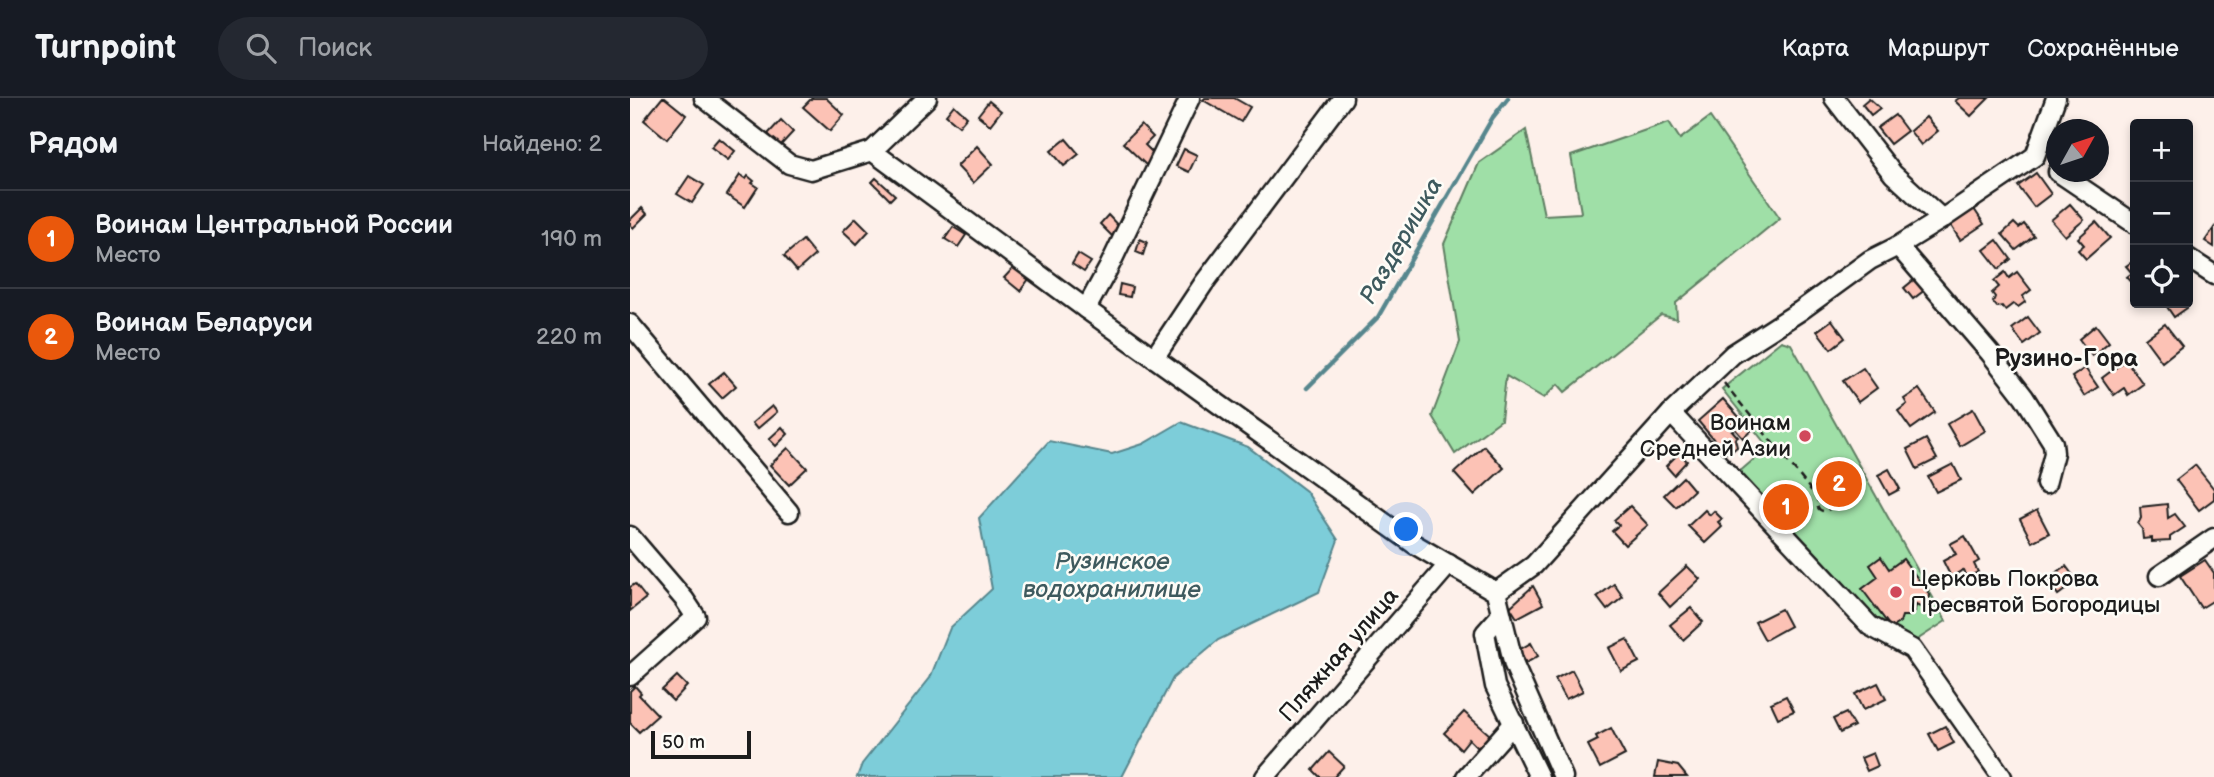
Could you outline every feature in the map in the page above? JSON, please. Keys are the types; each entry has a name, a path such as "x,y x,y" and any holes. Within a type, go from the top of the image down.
{"street":[{"path":"704,98 789,164 811,170 872,151 927,98"},
{"path":"1086,309 1190,98"},
{"path":"1154,358 1204,282 1343,98"},
{"path":"1834,98 1893,174 1942,219"},
{"path":"1496,592 1534,565 1671,413 1733,354 1800,311 1870,260 1942,219 2035,156 2056,98"},
{"path":"872,151 1086,309 1414,544 1496,592 1514,665 1563,777"},
{"path":"2035,156 2046,164"},
{"path":"2074,182 2130,220"},
{"path":"1898,246 1990,353 2024,397 2053,443 2046,484"},
{"path":"2193,261 2214,275"},
{"path":"630,324 789,512"},
{"path":"1671,413 1870,626 1912,649 2002,777"},
{"path":"630,536 696,617 630,676"},
{"path":"2160,576 2214,538"},
{"name":"Пляжная улица","path":"1265,777 1449,564"},
{"path":"1501,615 1485,633 1495,686 1539,777"},
{"path":"1466,777 1514,723"}],"path":[{"path":"1714,372 1819,500"}],"green space":[{"path":"1710,117 1780,218 1676,303 1677,319 1661,315 1565,392 1558,384 1544,398 1506,376 1501,420 1455,454 1432,416 1460,342 1444,244 1479,163 1526,130 1544,215 1580,213 1571,156 1669,122 1680,139"},
{"path":"1781,341 1791,344 1946,621 1912,643 1874,624 1738,473 1768,447 1722,389"}],"water":[{"name":"Рузинское водохранилище","path":"1181,422 1248,447 1306,491 1338,540 1319,592 1218,640 1173,678 1122,777 857,777 862,764 930,678 950,628 992,589 979,518 1049,441 1112,454 1143,444"}],"building":[{"path":"662,98 686,115 667,139 644,120"},
{"path":"812,98 826,98 844,115 830,131 803,107"},
{"path":"1234,98 1250,107 1241,122 1203,100"},
{"path":"1869,98 1880,108 1871,115 1862,104"},
{"path":"1959,98 1989,98 1971,116 1955,101"},
{"path":"989,101 1001,111 990,125 978,115"},
{"path":"954,105 967,117 959,126 946,115"},
{"path":"1895,115 1907,131 1890,144 1877,128"},
{"path":"1926,117 1938,131 1921,145 1910,131"},
{"path":"781,120 793,132 780,146 768,134"},
{"path":"1141,125 1153,137 1145,145 1156,156 1147,166 1123,143"},
{"path":"719,138 735,151 728,160 711,147"},
{"path":"1066,139 1079,154 1064,166 1051,151"},
{"path":"977,146 993,164 973,183 957,166"},
{"path":"1184,149 1197,155 1189,172 1176,166"},
{"path":"2036,173 2051,194 2034,207 2018,186"},
{"path":"740,175 746,179 748,176 758,187 745,207 727,195"},
{"path":"689,176 704,185 692,203 677,194"},
{"path":"876,178 895,195 890,200 872,182"},
{"path":"2070,204 2084,220 2065,236 2051,220"},
{"path":"642,208 647,214 633,228 630,220"},
{"path":"1974,209 1984,224 1960,240 1950,224"},
{"path":"1108,215 1122,230 1114,238 1100,224"},
{"path":"856,218 869,231 857,244 843,231"},
{"path":"2096,222 2110,238 2086,259 2078,250 2084,245 2078,238"},
{"path":"2014,223 2019,228 2024,224 2034,236 2016,250 2002,234"},
{"path":"953,227 966,235 958,247 945,239"},
{"path":"2214,228 2214,247 2205,241"},
{"path":"1140,239 1147,242 1143,255 1136,252"},
{"path":"803,240 815,255 797,271 784,256"},
{"path":"1997,240 2011,259 1999,269 1984,250"},
{"path":"1078,254 1091,262 1084,272 1072,264"},
{"path":"1014,267 1029,279 1020,291 1004,278"},
{"path":"2005,272 2009,278 2017,272 2031,290 2023,296 2025,302 2018,307 2013,304 2005,310 1993,302 1995,297 1992,293 1999,287 1994,281"},
{"path":"1916,278 1926,289 1913,299 1904,288"},
{"path":"1120,284 1132,287 1130,297 1118,295"},
{"path":"2168,308 2187,308 2174,317"},
{"path":"2028,317 2040,333 2024,345 2012,329"},
{"path":"1832,320 1845,338 1831,349 1817,331"},
{"path":"2165,324 2182,346 2162,362 2145,339"},
{"path":"2096,325 2109,342 2092,356 2079,339"},
{"path":"2126,360 2143,384 2128,395 2124,388 2114,395 2102,378"},
{"path":"1863,368 1877,388 1858,402 1843,381"},
{"path":"2085,368 2098,387 2084,396 2072,377"},
{"path":"724,372 736,386 722,398 709,384"},
{"path":"1919,389 1935,412 1911,429 1898,411 1907,404 1904,399"},
{"path":"1723,399 1740,418 1729,427 1738,437 1735,439 1737,447 1725,453 1698,421"},
{"path":"772,406 777,412 757,429 752,423"},
{"path":"1973,409 1985,431 1960,446 1947,424"},
{"path":"1743,420 1752,430 1743,438 1734,428"},
{"path":"782,427 788,434 776,446 769,439"},
{"path":"1926,439 1937,459 1917,469 1907,449"},
{"path":"1484,446 1504,468 1474,495 1454,473"},
{"path":"788,448 807,468 789,485 770,465"},
{"path":"1679,453 1687,461 1674,475 1666,466"},
{"path":"1953,464 1961,480 1936,492 1928,477"},
{"path":"2195,465 2214,489 2214,499 2199,510 2176,480"},
{"path":"1889,469 1900,489 1889,495 1878,475"},
{"path":"1683,477 1694,490 1676,507 1664,495"},
{"path":"2167,504 2168,518 2175,514 2185,527 2170,537 2170,541 2152,542 2152,538 2143,539 2142,529 2138,524 2141,518 2140,507"},
{"path":"1630,506 1648,525 1625,545 1612,531 1619,525 1614,520"},
{"path":"1705,510 1710,515 1714,511 1722,519 1718,522 1722,527 1705,543 1688,526"},
{"path":"2037,510 2049,533 2032,542 2020,519"},
{"path":"1965,536 1979,561 1974,564 1978,572 1967,578 1963,570 1951,577 1943,561 1956,554 1950,544"},
{"name":"Церковь Покрова Пресвятой Богородицы","path":"1881,557 1889,569 1903,559 1930,595 1926,605 1916,605 1914,613 1902,616 1900,622 1894,626 1889,625 1862,589 1878,577 1870,565"},
{"path":"2205,560 2214,573 2214,600 2201,608 2180,576"},
{"path":"1687,566 1700,579 1670,607 1658,593"},
{"path":"2066,566 2077,581 2058,595 2047,579"},
{"path":"635,584 646,598 630,611 630,587"},
{"path":"1614,584 1623,597 1607,610 1597,597"},
{"path":"1533,586 1543,604 1517,618 1510,607"},
{"path":"1691,608 1703,622 1683,640 1670,625"},
{"path":"1781,609 1790,626 1765,640 1755,622"},
{"path":"1627,639 1639,662 1621,671 1609,648"},
{"path":"1531,643 1538,656 1526,663 1519,650"},
{"path":"1572,670 1583,691 1566,699 1555,679"},
{"path":"677,676 687,686 673,701 662,690"},
{"path":"1878,683 1886,699 1863,710 1855,694"},
{"path":"635,686 641,693 639,695 658,715 639,732 630,723 630,691"},
{"path":"1786,696 1794,711 1778,718 1771,703"},
{"path":"1464,712 1490,735 1478,748 1469,739 1461,749 1444,733"},
{"path":"1846,713 1854,726 1840,733 1833,719"},
{"path":"1945,726 1954,743 1938,751 1929,734"},
{"path":"1611,728 1625,755 1600,768 1588,745 1598,740 1596,736"},
{"path":"1329,752 1344,766 1334,777 1320,777 1313,770"},
{"path":"1873,753 1878,766 1867,771 1861,758"},
{"path":"1658,762 1678,766 1687,777 1655,777"}],"waterway":[{"name":"Раздеришка","path":"1307,388 1378,317 1493,117 1508,98"}],"place":[{"name":"Воинам Средней Азии","path":"1805,436"},
{"name":"Воинам Беларуси","path":"1839,484"},
{"name":"Воинам Центральной России","path":"1786,507"},
{"name":"Церковь Покрова Пресвятой Богородицы","path":"1896,592"}],"district":[{"name":"Рузино-Гора","path":"2066,358"}]}
